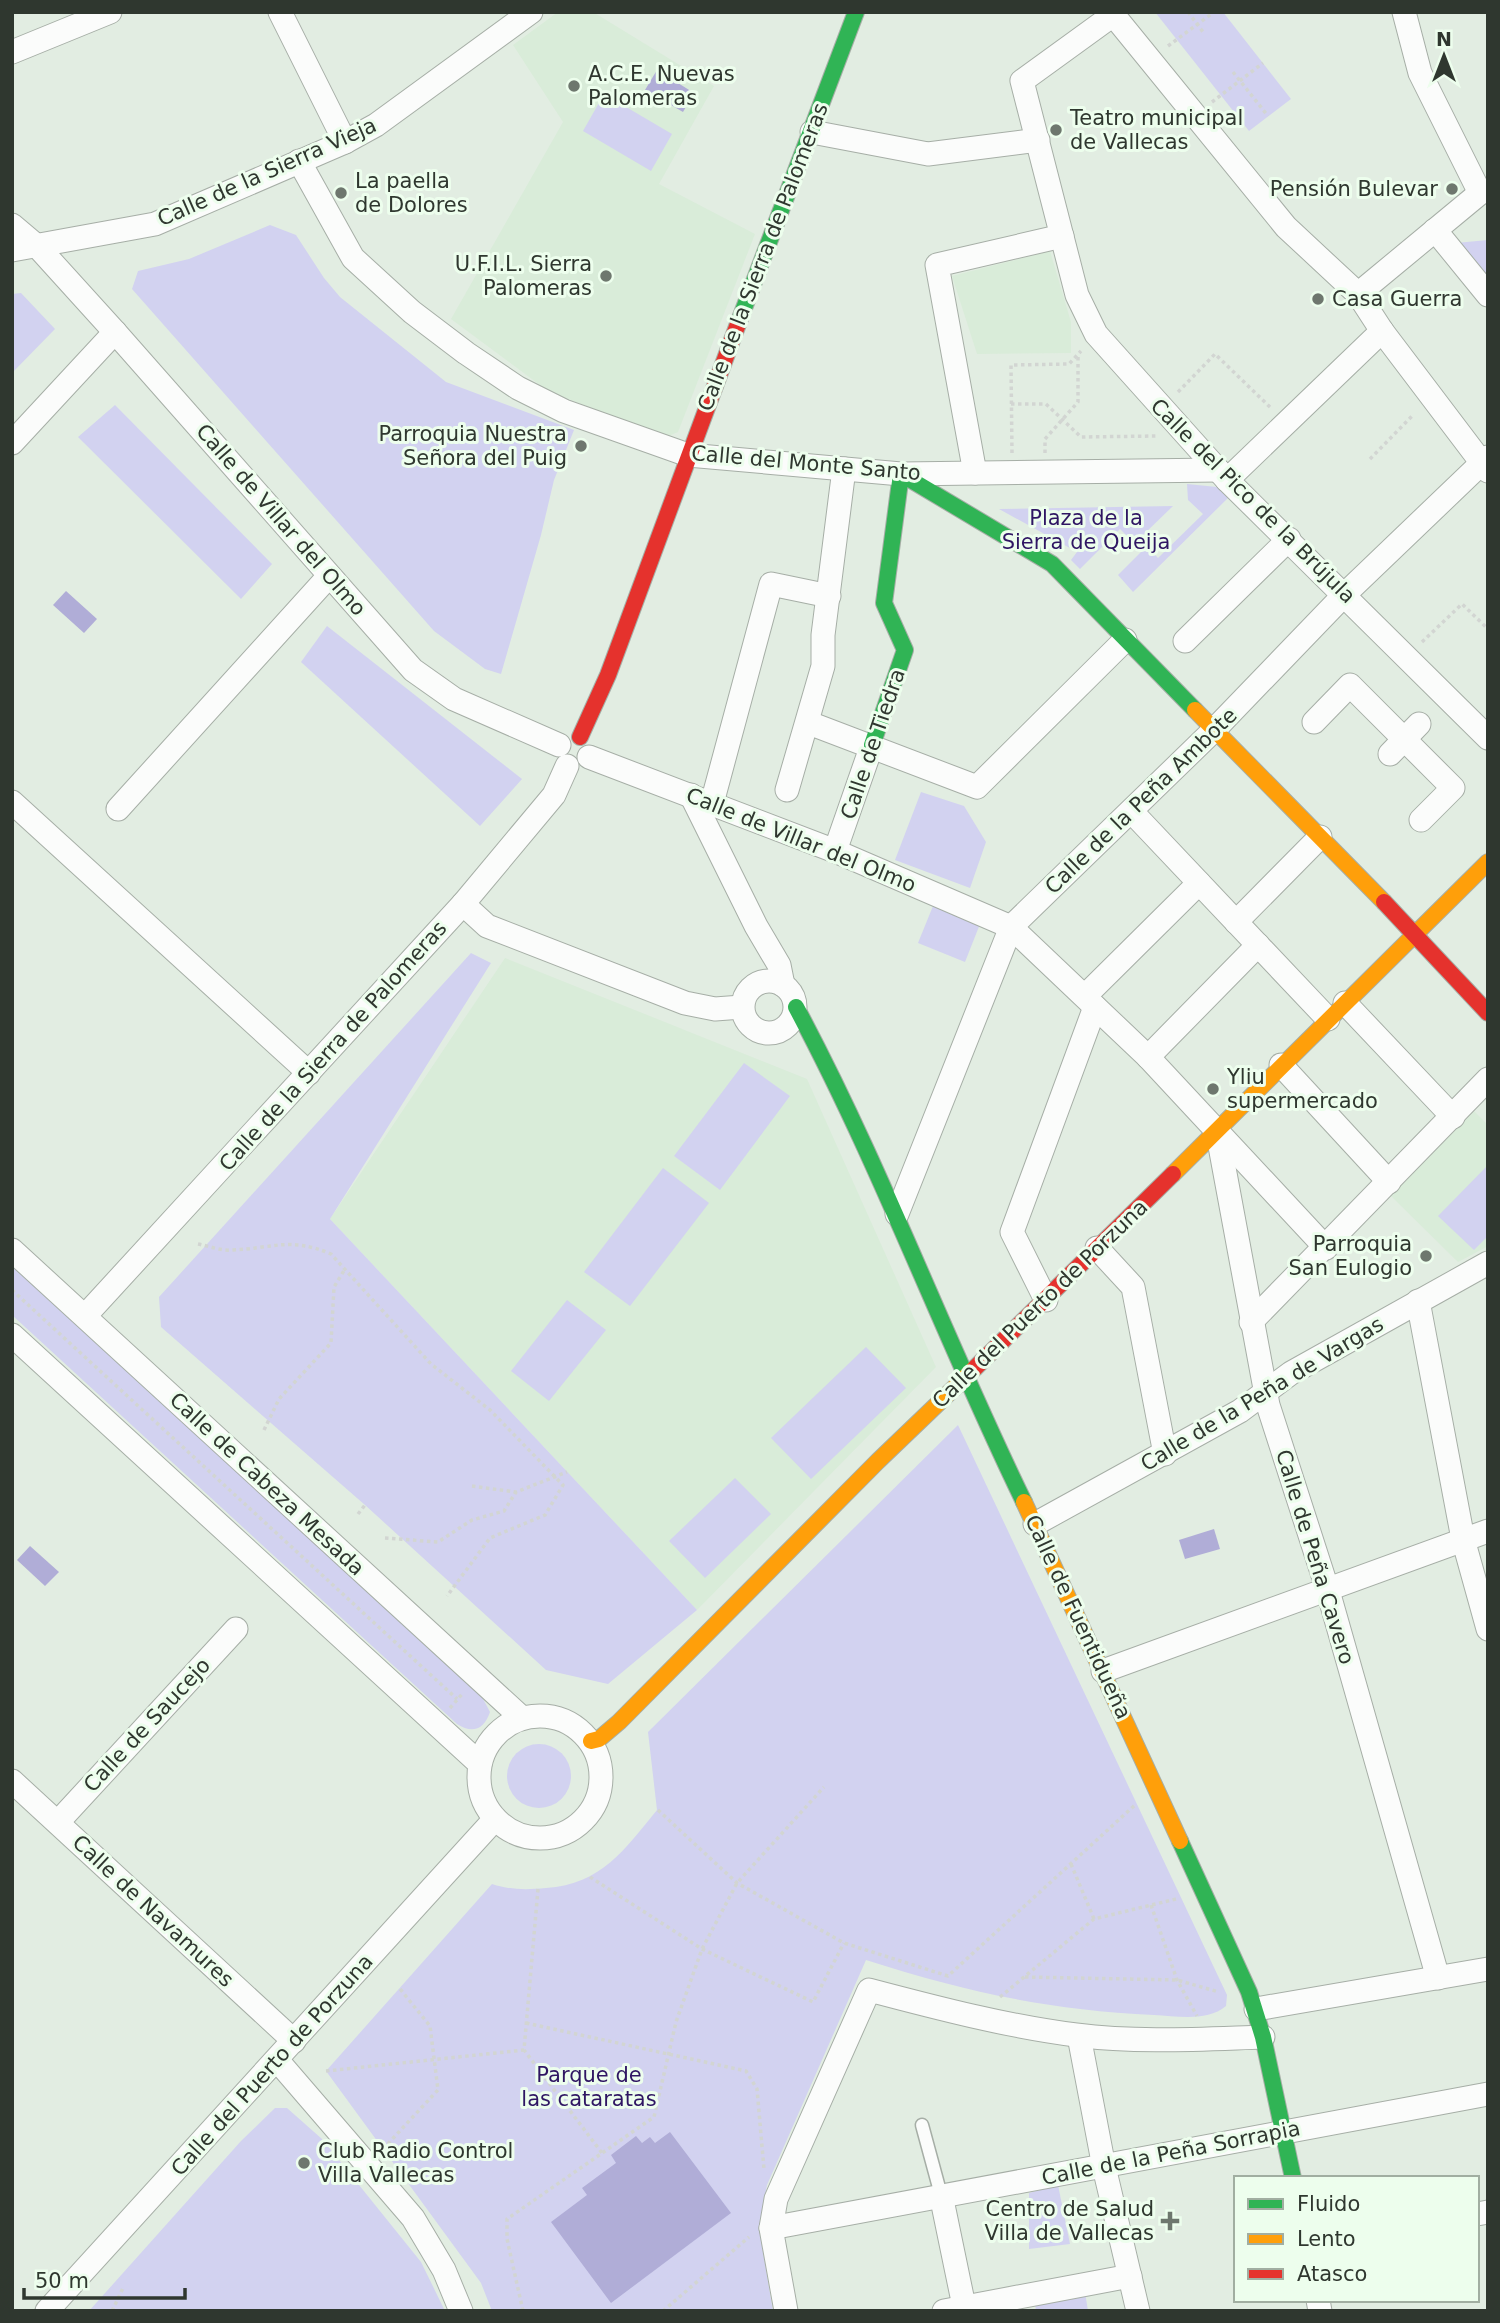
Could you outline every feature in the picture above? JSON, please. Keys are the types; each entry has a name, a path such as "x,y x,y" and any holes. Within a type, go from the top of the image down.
{"street":[{"path":"12,52 110,12"},
{"path":"280,12 345,142"},
{"name":"Calle de la Sierra Vieja","path":"12,250 155,224 345,142 376,125 531,12"},
{"path":"1358,294 1436,230 1484,195 1420,74 1404,12"},
{"path":"1112,14 1286,227 1358,294 1382,331 1485,463"},
{"name":"Calle del Pico de la Brújula","path":"1112,14 1022,81 1077,295 1096,334 1217,469 1488,738"},
{"name":"Calle de la Sierra de Palomeras","path":"85,1316 463,904 554,795 608,675 688,455 812,132 847,18"},
{"path":"812,132 928,153 1038,140"},
{"name":"Calle del Monte Santo","path":"299,161 353,258 412,312 466,353 518,388 564,411 688,455 901,474 1217,469"},
{"name":"Calle de Villar del Olmo","path":"12,225 38,247 115,332 413,670 454,699 574,751 835,851 1011,927 1148,1057 1326,1248"},
{"path":"1436,230 1488,295"},
{"path":"975,473 937,265 1062,236"},
{"path":"1217,469 1286,423 1382,331"},
{"path":"12,443 115,332"},
{"name":"Calle de la Peña Ambote","path":"897,1214 1011,927 1214,730 1345,594 1485,463"},
{"path":"786,790 809,723 823,666 844,469"},
{"path":"901,474 1052,564 1415,934 1488,1013"},
{"name":"Calle de Tiedra","path":"835,851 905,650 884,603 901,474"},
{"path":"1185,641 1289,539"},
{"path":"118,809 329,576"},
{"path":"783,985 759,982 747,992 742,1007 748,1024 755,1030 772,1034 781,1031 792,1021 796,1007 794,998 783,985 779,965 756,926 702,799 771,584 829,596"},
{"path":"809,723 976,787 1125,640"},
{"path":"1314,722 1350,685 1453,788 1421,820"},
{"path":"12,802 309,1073"},
{"path":"1132,811 1328,1019"},
{"path":"1236,922 1320,837"},
{"name":"Calle del Puerto de Porzuna","path":"590,1741 599,1739 619,1722 878,1461 1046,1300 1415,934 1485,871"},
{"path":"1046,1300 1012,1231 1090,1002 1199,883"},
{"path":"463,904 487,926 685,1003 715,1009 742,1007"},
{"path":"756,926 759,982"},
{"path":"1148,1057 1258,945"},
{"path":"1345,1003 1453,1117"},
{"name":"Calle de Fuentidueña","path":"796,1007 828,1067 897,1214 968,1376 989,1432 1035,1524 1256,2009 1293,2176"},
{"name":"Calle de Fuentidueña","path":"781,1031 828,1067"},
{"path":"1281,1065 1389,1182"},
{"path":"1251,1322 1488,1079"},
{"name":"Calle de Peña Cavero","path":"1217,1130 1266,1392 1328,1591 1438,1978"},
{"path":"1097,1248 1133,1287 1165,1454"},
{"name":"Calle de Cabeza Mesada","path":"12,1250 522,1718"},
{"name":"Calle de la Peña de Vargas","path":"1035,1524 1240,1411 1291,1373 1488,1263"},
{"path":"1418,1301 1463,1539 1488,1629"},
{"path":"12,1335 480,1764"},
{"path":"1103,1671 1488,1531"},
{"name":"Calle de Saucejo","path":"58,1822 236,1629"},
{"path":"541,1715 560,1719 577,1728 590,1741 599,1759 602,1780 597,1800 587,1817 571,1830 552,1837 531,1838 512,1832 495,1819 481,1793 480,1764 495,1735 522,1718 541,1715"},
{"name":"Calle de Navamures","path":"12,1781 294,2041"},
{"name":"Calle del Puerto de Porzuna","path":"47,2311 495,1819"},
{"path":"1256,2009 1488,1969"},
{"path":"786,2311 765,2228 869,1990 974,2017 1079,2036 1170,2041 1263,2038"},
{"path":"1079,2036 1104,2166 1138,2311"},
{"path":"277,2060 413,2218 444,2270 461,2311"},
{"name":"Calle de la Peña Sorrapia","path":"765,2228 1488,2094"},
{"path":"941,2196 957,2309 1130,2276"}],"lane":[{"path":"922,2125 941,2196"}],"path":[{"path":"1188,12 1203,32"},
{"path":"1148,61 1214,12"},
{"path":"1194,116 1263,63"},
{"path":"1233,72 1268,116"},
{"path":"1012,473 1011,365 1069,364 1096,334"},
{"path":"1045,472 1045,439 1079,402 1078,354"},
{"path":"1161,409 1215,354 1286,423"},
{"path":"1011,404 1046,404 1082,437 1185,435"},
{"path":"1370,459 1414,414"},
{"path":"1413,651 1462,604 1488,629"},
{"path":"198,1244 230,1250 265,1244 310,1245 331,1254 431,1364 490,1409 563,1485 545,1515 490,1538 447,1596"},
{"path":"264,1430 279,1399 331,1343 334,1287 345,1269"},
{"path":"12,1290 457,1699"},
{"path":"472,1486 516,1492 567,1472"},
{"path":"385,1538 438,1542 472,1520 504,1511 516,1492"},
{"path":"358,1514 365,1505"},
{"path":"444,1715 469,1686"},
{"path":"523,2311 508,2239 508,2219 654,2117 676,2022 702,1949 737,1884 824,1787"},
{"path":"657,1810 737,1884 844,1943 948,1976 1138,1803"},
{"path":"1070,1864 1094,1919"},
{"path":"590,1877 702,1949 813,2002 844,1943"},
{"path":"538,1889 524,2050 602,2153"},
{"path":"1000,1997 1094,1919 1182,1898"},
{"path":"1151,1905 1177,1980 1197,2017 1198,2026"},
{"path":"1025,1977 1177,1980 1227,1995"},
{"path":"383,2149 438,2090 429,2026 400,1989"},
{"path":"526,2023 746,2071 757,2089 765,2172"},
{"path":"326,2071 524,2050"},
{"path":"663,2311 765,2228"},
{"path":"112,2311 123,2288"}],"shaded area":[{"name":"U.F.I.L. Sierra Palomeras","path":"558,12 593,12 714,86 659,184 755,234 678,432 666,437 548,391 451,319 563,122 513,45"},
{"path":"657,70 694,93 683,112 645,90"},
{"path":"1050,251 1071,322 1071,353 977,354 952,276"},
{"path":"66,591 97,619 84,633 53,605"},
{"path":"505,958 807,1079 936,1367 697,1610 330,1219"},
{"path":"1474,1111 1488,1125 1488,1246 1458,1262 1391,1196"},
{"path":"1214,1529 1220,1549 1185,1559 1179,1540"},
{"path":"30,1546 59,1572 45,1586 17,1560"},
{"path":"670,2132 731,2213 611,2303 551,2222 587,2195 582,2188 616,2163 611,2155 636,2136 642,2143 650,2137 655,2143"}],"green space":[{"path":"1155,12 1223,12 1291,99 1249,131"},
{"path":"604,94 672,134 651,171 583,131"},
{"path":"270,225 296,235 340,297 446,382 574,430 554,480 501,674 485,669 434,631 132,289 138,271 189,259"},
{"path":"1488,240 1488,278 1456,243"},
{"path":"21,293 55,329 12,373 12,294"},
{"path":"115,405 272,564 241,599 78,437"},
{"name":"Plaza de la Sierra de Queija","path":"1187,484 1217,487 1228,498 1133,592 1118,575 1142,551 1120,529 1080,569 1071,560 1077,552 999,509 1173,506 1140,538 1158,558 1203,514 1188,500"},
{"path":"327,626 522,779 480,826 301,662"},
{"path":"921,792 964,806 986,842 970,888 895,860"},
{"path":"933,906 980,924 965,962 918,943"},
{"path":"471,953 491,963 330,1219 697,1610 608,1684 546,1670 365,1505 161,1327 159,1297"},
{"path":"744,1063 790,1096 720,1190 674,1156"},
{"path":"1488,1165 1488,1236 1474,1250 1438,1216"},
{"path":"663,1168 709,1203 630,1306 584,1272"},
{"path":"12,1264 481,1695 490,1712 484,1723 472,1729 457,1724 12,1315"},
{"path":"567,1300 606,1330 549,1401 511,1371"},
{"path":"866,1347 906,1388 811,1479 771,1438"},
{"name":"Parque de las cataratas","path":"958,1425 1227,1995 1226,2006 1210,2014 1191,2017 1078,2009 973,1990 866,1960 767,2185 759,2228 773,2311 492,2311 481,2283 326,2071 492,1884 525,1889 565,1885 597,1872 622,1851 657,1810 648,1732"},
{"path":"735,1478 771,1514 705,1578 669,1541"},
{"path":"539,1744 557,1750 565,1758 571,1776 565,1794 557,1802 539,1808 521,1802 513,1794 507,1776 513,1758 521,1750"},
{"path":"275,2108 287,2108 322,2139 421,2262 445,2311 89,2311 241,2141"},
{"path":"1058,2185 1070,2244 1029,2249 1029,2193"},
{"path":"1085,2292 1088,2311 1036,2311 1035,2303"}],"traffic: fast":[{"path":"738,324 856,12"},
{"path":"872,745 905,650 884,603 901,474 1052,564 1195,710"},
{"path":"796,1007 857,1129 1024,1502"},
{"path":"1180,1841 1249,1992 1263,2037 1293,2176"}],"traffic: slow":[{"path":"1195,710 1384,902"},
{"path":"1173,1174 1488,862"},
{"path":"591,1741 599,1739 619,1722 878,1461 975,1368"},
{"path":"1024,1502 1180,1841"}],"traffic: jam":[{"path":"580,737 608,675 738,324"},
{"path":"1384,902 1488,1013"},
{"path":"975,1368 1173,1174"}],"place":[{"name":"A.C.E. Nuevas Palomeras","path":"574,86"},
{"name":"Teatro municipal de Vallecas","path":"1056,130"},
{"name":"Pensión Bulevar","path":"1452,189"},
{"name":"La paella de Dolores","path":"341,193"},
{"name":"U.F.I.L. Sierra Palomeras","path":"606,276"},
{"name":"Casa Guerra","path":"1318,299"},
{"name":"Parroquia Nuestra Señora del Puig","path":"581,446"},
{"name":"Yliu supermercado","path":"1213,1089"},
{"name":"Parroquia San Eulogio","path":"1426,1256"},
{"name":"Club Radio Control Villa Vallecas","path":"304,2163"},
{"name":"Centro de Salud Villa de Vallecas","path":"1170,2221"}]}
